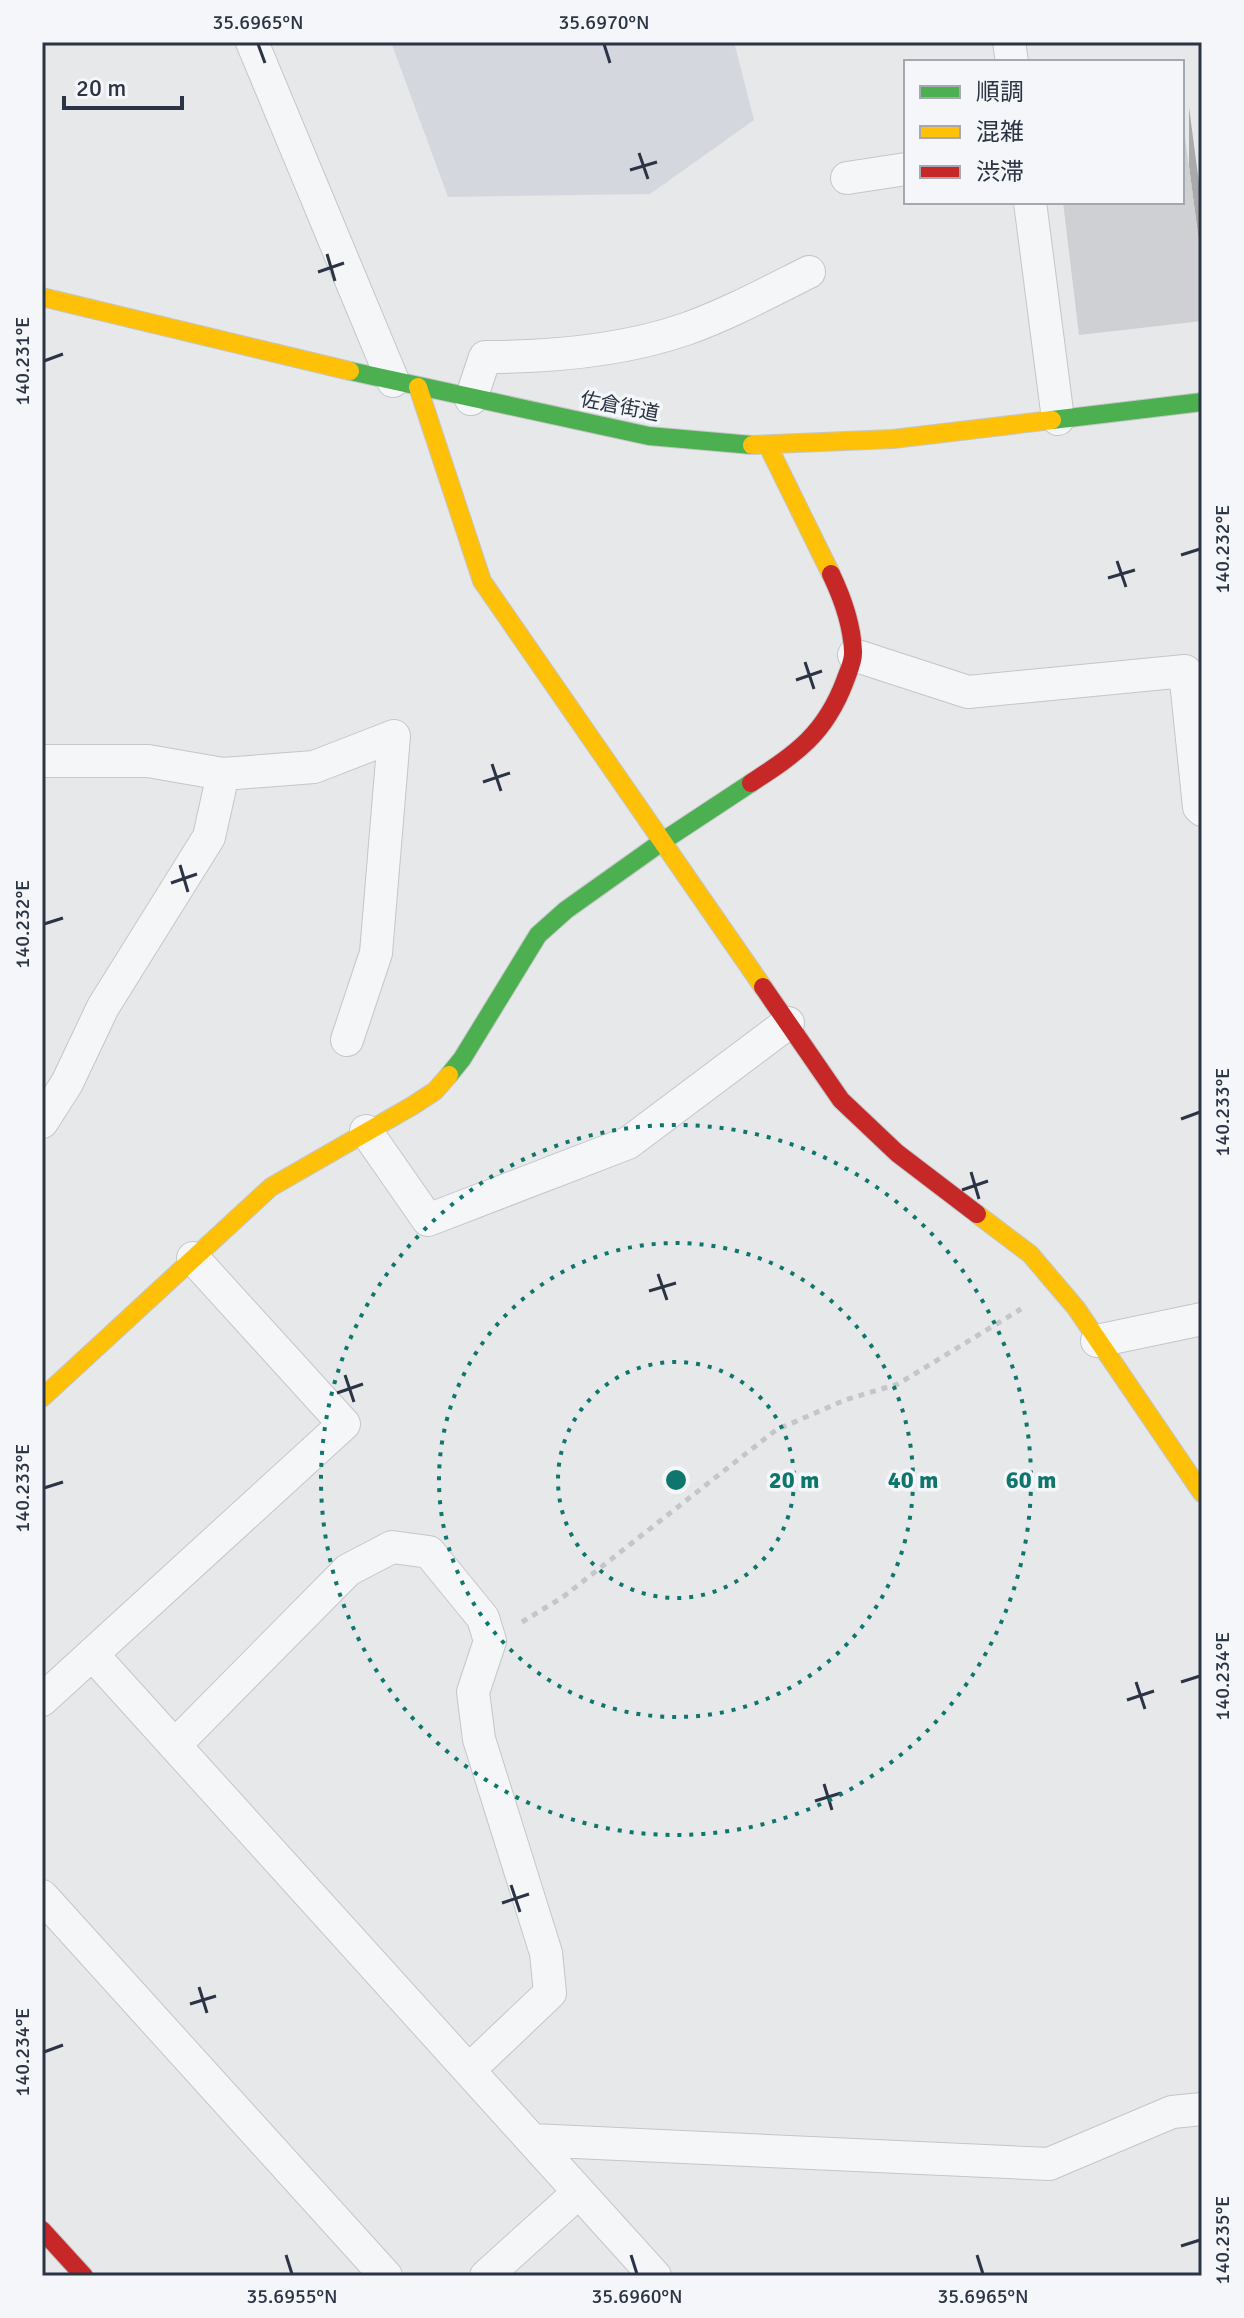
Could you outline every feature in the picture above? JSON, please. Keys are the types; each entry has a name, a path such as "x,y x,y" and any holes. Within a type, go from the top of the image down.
{"street":[{"path":"252,42 405,384 482,581 841,1100 897,1153 1030,1254 1076,1308 1202,1493"},
{"path":"847,178 904,169"},
{"path":"1030,204 1058,419"},
{"path":"471,399 485,357 549,357 618,346 685,329 809,272"},
{"name":"佐倉街道","path":"42,297 405,384 649,436 768,446 893,439 1202,402"},
{"path":"42,1398 271,1187 435,1091 462,1059 538,935 566,910 663,841 790,758 822,727 837,701 854,655 850,627 834,581 768,446"},
{"path":"854,655 968,692 1185,671 1199,807 1202,810"},
{"path":"42,761 148,761 223,774 314,767 394,736 376,953 347,1040"},
{"path":"42,1122 67,1083 103,1007 209,837 223,774"},
{"path":"366,1131 428,1220 628,1143 788,1023"},
{"path":"42,1700 344,1424 193,1258"},
{"path":"1097,1341 1202,1319"},
{"path":"175,1745 348,1570 392,1547 429,1552 483,1618 490,1641 473,1692 479,1739 546,1953 550,1993 469,2070"},
{"path":"92,1654 655,2276"},
{"path":"42,1896 386,2276"},
{"path":"532,2140 1049,2164 1172,2112 1202,2109"},
{"path":"486,2276 579,2192"},
{"path":"42,2230 70,2271"}],"path":[{"path":"490,1641 563,1597 776,1430 845,1400 898,1384 1058,1288"}],"shaded area":[{"path":"391,42 734,42 754,120 650,194 448,197"}],"building":[{"path":"1184,129 1202,266 1202,321 1079,335 1063,204 1184,204"}],"traffic: fast":[{"path":"350,371 649,436 752,445"},
{"path":"1052,420 1202,402"},
{"path":"449,1075 538,935 566,910 751,783"}],"traffic: slow":[{"path":"42,297 350,371"},
{"path":"418,387 482,581 763,987"},
{"path":"752,445 893,439 1052,420"},
{"path":"768,446 831,574"},
{"path":"42,1398 271,1187 412,1106 435,1091 449,1075"},
{"path":"977,1214 1030,1254 1076,1308 1202,1493"}],"traffic: jam":[{"path":"751,783 808,741 828,715 845,681 853,659 852,641 846,612 831,574"},
{"path":"763,987 841,1100 897,1153 977,1214"},
{"path":"42,2230 84,2276"}]}
